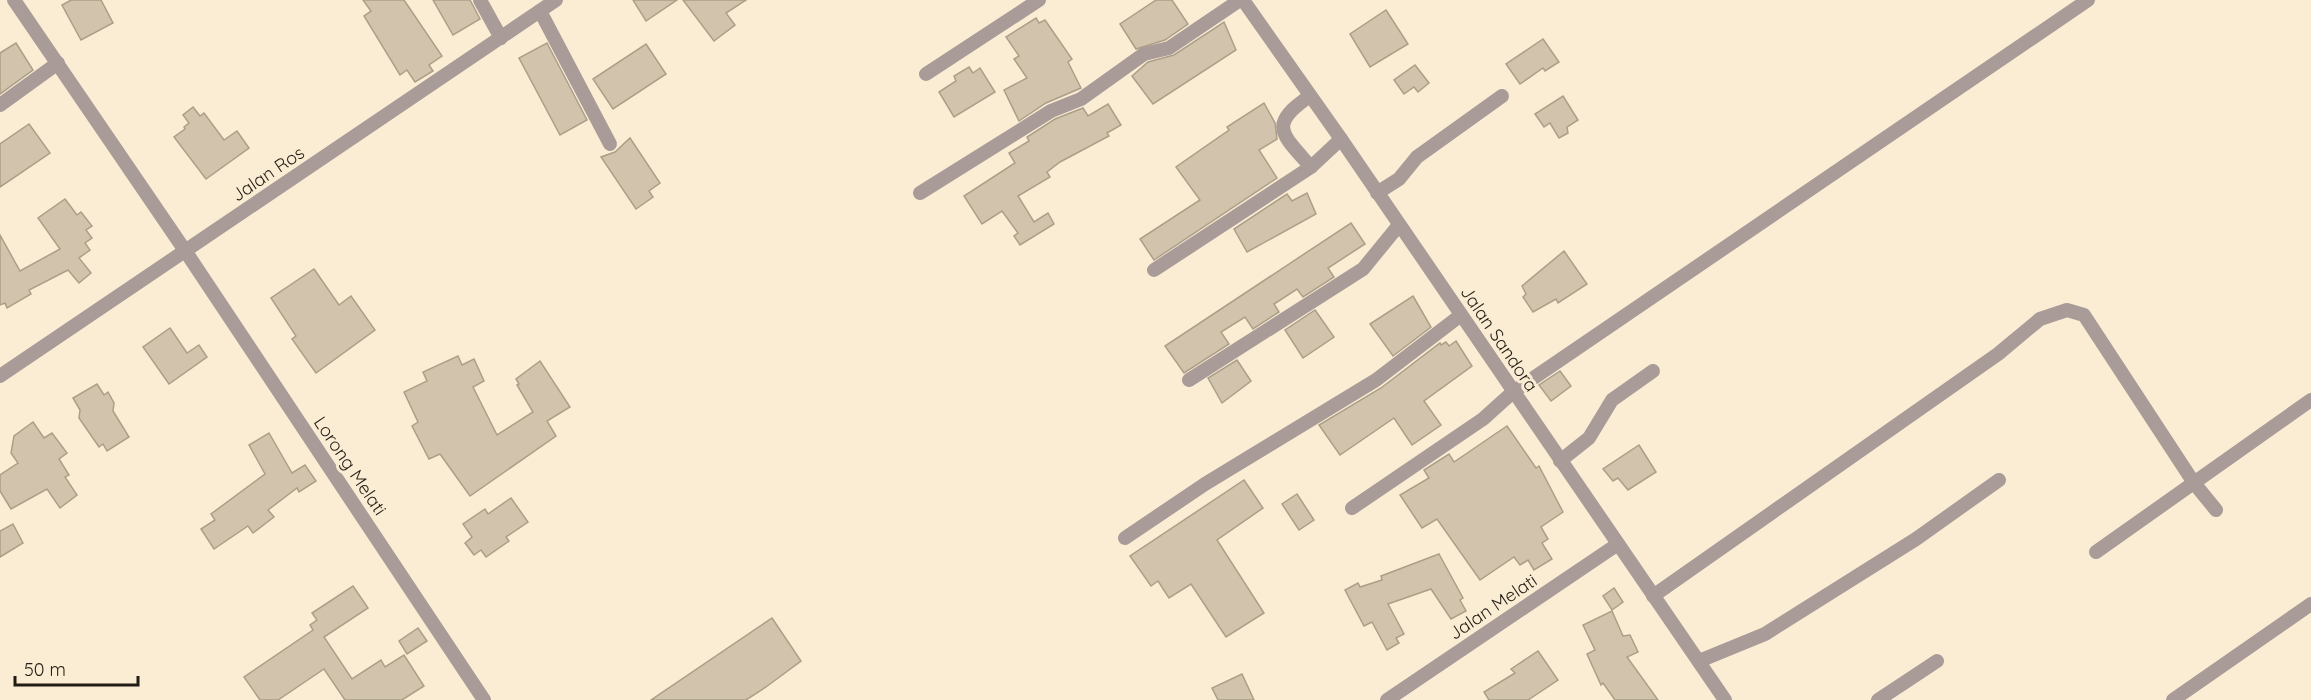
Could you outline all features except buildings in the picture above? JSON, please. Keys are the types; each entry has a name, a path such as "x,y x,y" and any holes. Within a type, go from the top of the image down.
{"street":[{"name":"Lorong Melati","path":"14,0 186,252 484,700"},
{"path":"480,0 501,38"},
{"name":"Jalan Ros","path":"4,373 556,0"},
{"path":"926,74 1040,0"},
{"path":"920,193 1051,111 1081,99 1144,54 1169,48 1241,0"},
{"name":"Jalan Sandora","path":"1241,0 1341,139 1725,700"},
{"path":"1352,508 1483,419 1513,392 2088,0"},
{"path":"540,11 610,144"},
{"path":"0,105 58,63"},
{"path":"1310,96 1287,112 1282,123 1293,146 1311,167"},
{"path":"1377,193 1399,179 1417,157 1502,96"},
{"path":"1154,270 1311,167 1341,139"},
{"path":"1189,380 1363,269 1399,225"},
{"path":"1653,596 1998,354 2040,319 2067,310 2084,315 2194,483 2216,510"},
{"path":"1125,538 1205,484 1376,380 1461,315"},
{"path":"0,358 4,373"},
{"path":"1560,461 1589,438 1612,400 1653,371"},
{"path":"2096,552 2311,400"},
{"path":"1699,661 1765,634 1916,539 1999,480"},
{"name":"Jalan Melati","path":"1388,700 1618,544"},
{"path":"2173,700 2311,604"},
{"path":"1878,700 1937,661"}]}
